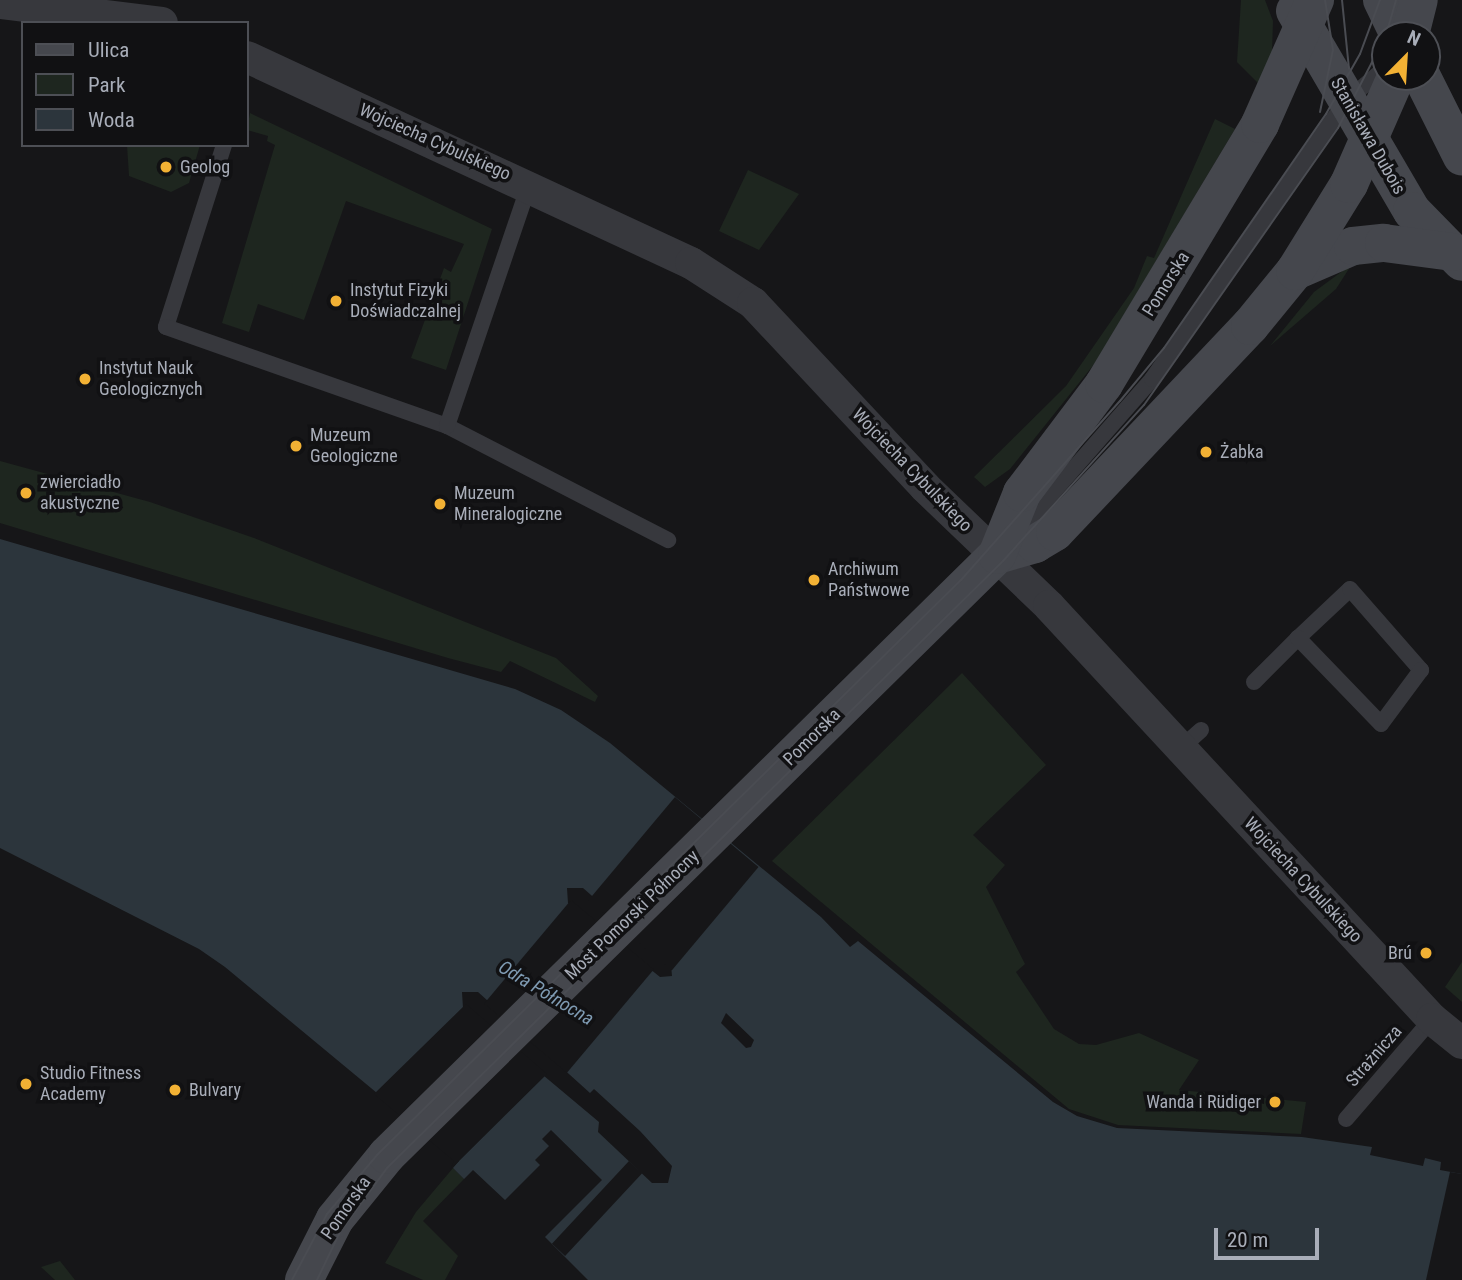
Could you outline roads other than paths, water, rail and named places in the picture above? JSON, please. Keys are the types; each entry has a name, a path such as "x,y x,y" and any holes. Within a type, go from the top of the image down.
{"street":[{"path":"1382,0 1392,21"},
{"path":"1414,21 1419,0"},
{"path":"0,3 146,21"},
{"name":"Stanisława Dubois","path":"1303,9 1346,101 1369,142 1412,211 1457,257"},
{"name":"Pomorska","path":"717,832 997,555 1022,493 1091,404 1184,256 1268,110 1303,9"},
{"name":"Wojciecha Cybulskiego","path":"249,64 529,185 691,263 754,303 925,486 1191,739 1432,1019 1462,1043"},
{"name":"Pomorska","path":"997,555 1035,544 1055,532 1214,366 1295,271 1349,184 1390,91"},
{"path":"1429,91 1462,157"},
{"path":"1295,271 1353,246 1384,243 1457,257"},
{"name":"Most Pomorski Północny","path":"398,1144 717,832"},
{"name":"Pomorska","path":"304,1280 335,1219 398,1144"}],"lane":[{"path":"997,555 1152,379 1346,101 1371,80"},
{"path":"223,147 166,327 447,426 668,540"},
{"path":"447,426 529,185"},
{"path":"1254,682 1298,638 1350,589 1421,670 1381,724 1298,638"},
{"name":"Strażnicza","path":"1346,1119 1432,1019"}],"water":[{"name":"Odra Północna","path":"0,539 515,689 561,710 610,743 821,917 850,947 858,941 1053,1102 1077,1116 1117,1128 1302,1137 1372,1147 1370,1155 1423,1166 1425,1158 1441,1162 1440,1170 1462,1174 1462,1280 588,1280 545,1237 602,1180 551,1130 542,1139 549,1146 535,1160 540,1165 505,1200 473,1170 464,1179 453,1168 459,1161 225,967 199,949 0,848","holes":["567,888 583,888 671,965 672,976 660,977 568,903","462,992 478,992 590,1093 594,1089 640,1131 672,1166 668,1183 652,1183 598,1132 599,1122 463,1008","726,1013 754,1040 751,1047 746,1048 721,1023"]}],"tram line":[{"path":"1320,112 1333,50 1325,0"},
{"path":"1342,0 1349,69"},
{"path":"292,1280 327,1214 377,1155 961,580 1120,401 1164,348 1326,114 1360,54 1380,0"},
{"path":"1390,21 1396,0"},
{"path":"317,1280 340,1232 387,1168 1003,561 1144,405 1338,128 1371,64"}],"place":[{"name":"Geolog","path":"166,167"},
{"name":"Instytut Fizyki Doświadczalnej","path":"336,301"},
{"name":"Instytut Nauk Geologicznych","path":"85,379"},
{"name":"Muzeum Geologiczne","path":"296,446"},
{"name":"Żabka","path":"1206,452"},
{"name":"zwierciadło akustyczne","path":"26,493"},
{"name":"Muzeum Mineralogiczne","path":"440,504"},
{"name":"Archiwum Państwowe","path":"814,580"},
{"name":"Brú","path":"1426,953"},
{"name":"Studio Fitness Academy","path":"26,1084"},
{"name":"Bulvary","path":"175,1090"},
{"name":"Wanda i Rüdiger","path":"1275,1102"}]}
